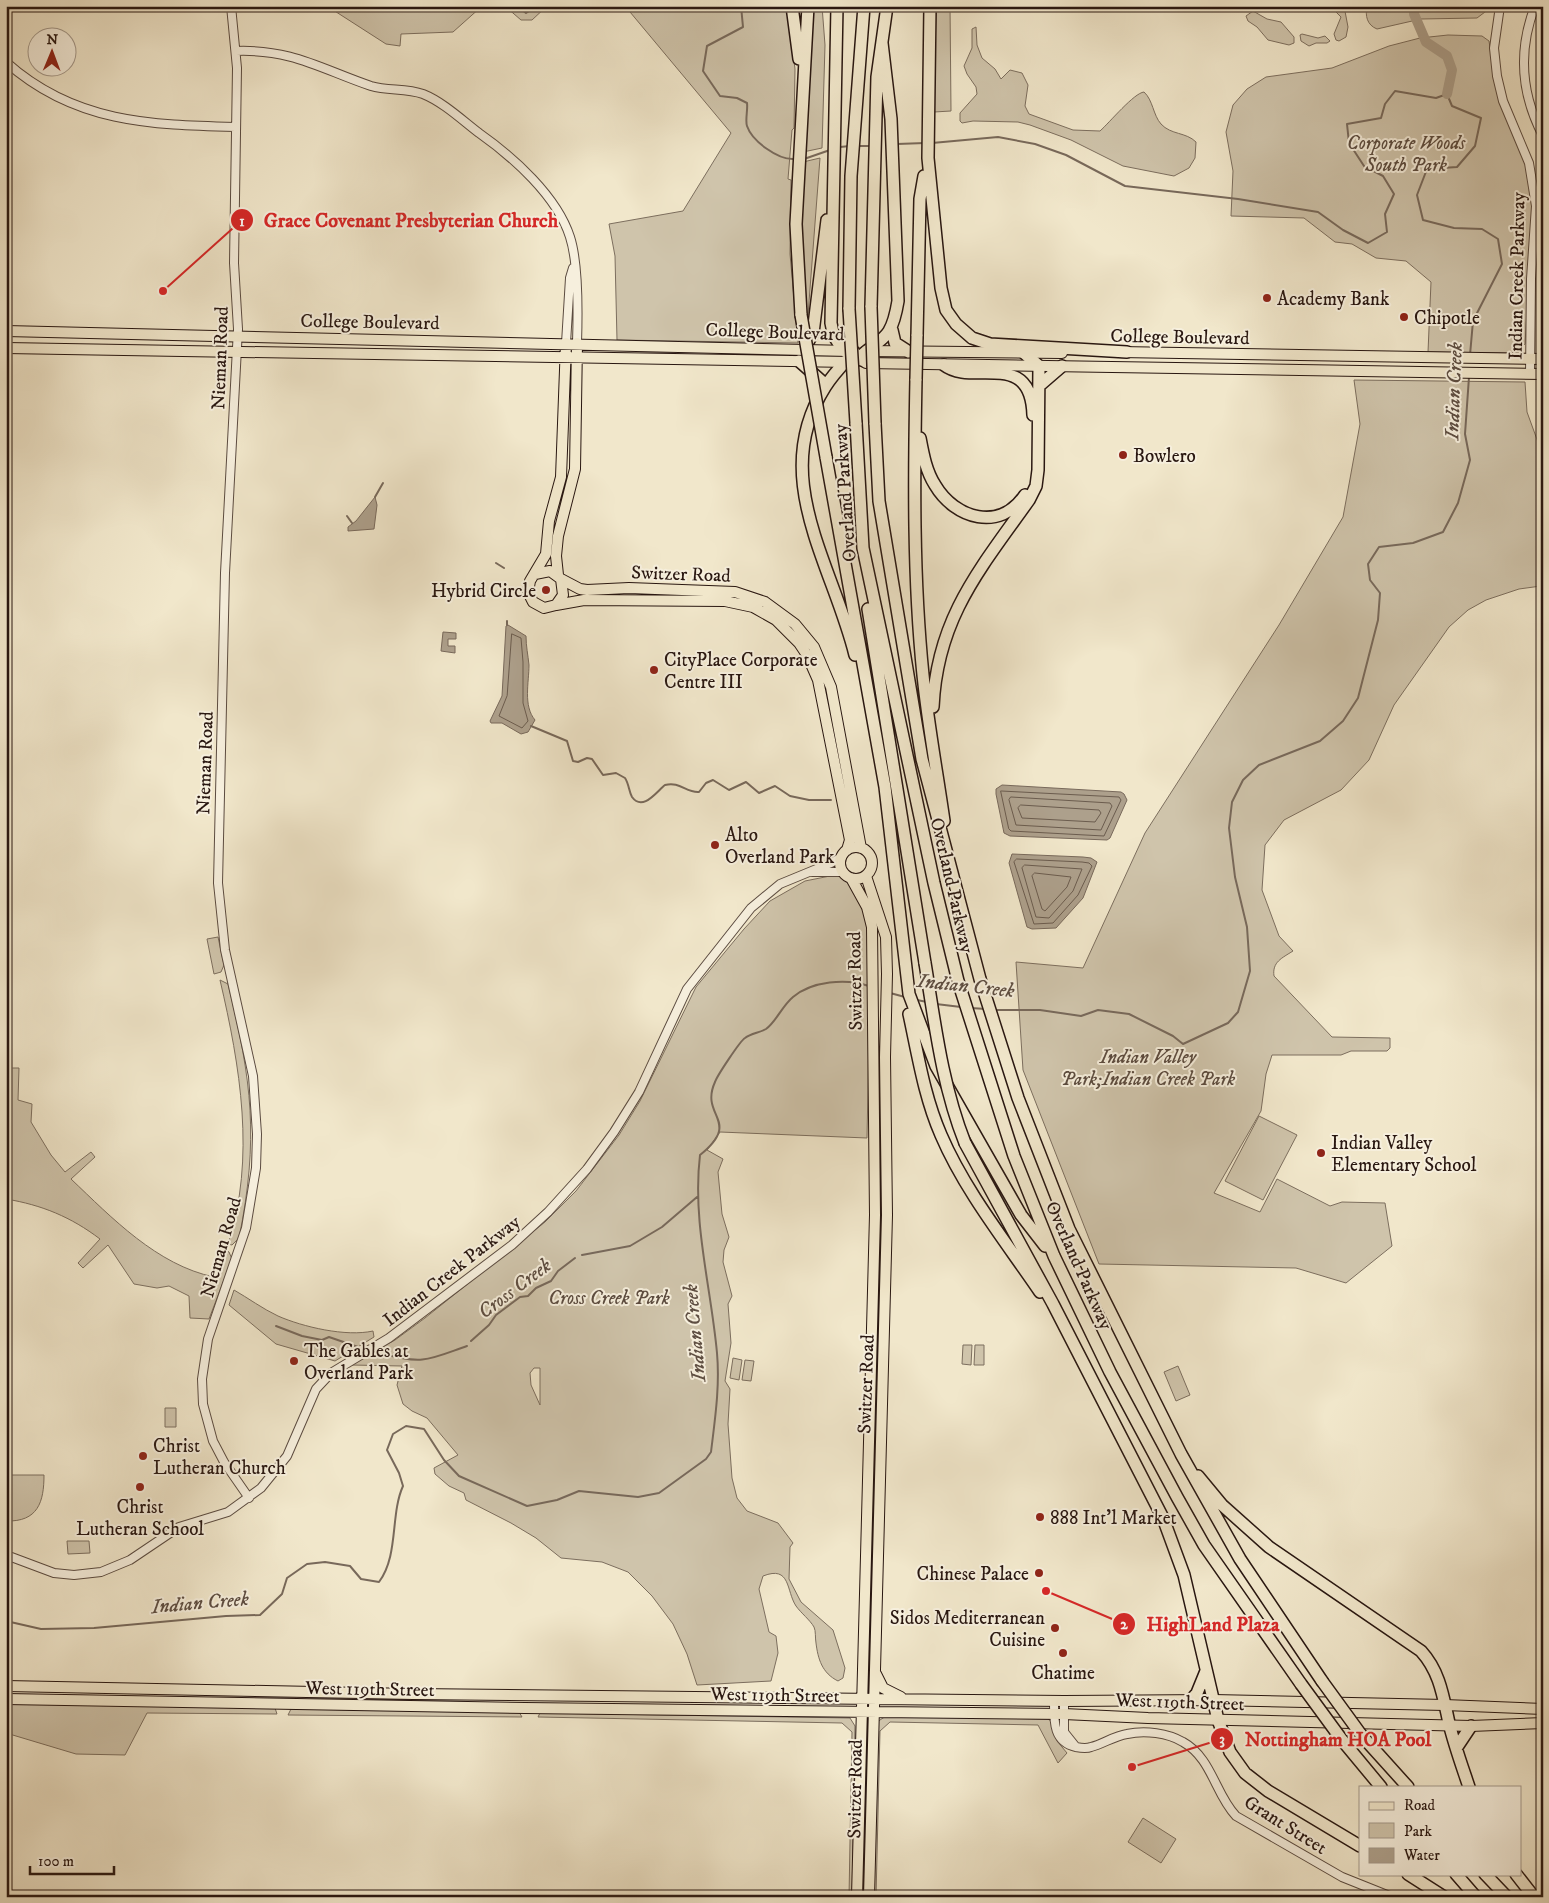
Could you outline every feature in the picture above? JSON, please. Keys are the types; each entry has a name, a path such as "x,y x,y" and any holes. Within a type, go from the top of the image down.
{"highway":[{"path":"792,6 802,86"},
{"path":"808,6 796,189 796,249 801,315 890,822 912,1013 927,1094 951,1155 1071,1340"},
{"path":"830,6 837,34"},
{"path":"837,6 831,323 834,336 851,357 873,363"},
{"name":"Overland Parkway","path":"864,6 854,106 851,176 850,309 863,548 944,932 958,982 1014,1156 1054,1256 1110,1372 1195,1529 1301,1684 1342,1740 1380,1786"},
{"name":"Overland Parkway","path":"887,6 877,77 871,307 879,501 922,759 980,979 1018,1098 1070,1229 1181,1454 1240,1559 1322,1681 1362,1736 1407,1786"},
{"path":"930,6 928,158 933,226 944,301 951,318 963,332 980,342 990,344 1127,352"},
{"path":"882,43 891,119 899,284 898,301 892,330 895,343 909,352"},
{"path":"928,158 920,199 916,379 916,570 923,675 952,875"},
{"path":"804,349 813,333 833,182"},
{"path":"868,689 860,677 848,629 809,516 802,486 803,442 813,410 826,385 851,357 867,351 892,330"},
{"path":"932,734 934,684 940,652 949,624 970,584 1029,500 1036,486 1039,366 1024,353"},
{"path":"799,361 826,385"},
{"path":"916,399 925,462 934,485 949,504 966,514 985,518 1005,513 1017,505 1026,493 1032,470 1033,406 1028,391 1019,380 1006,373 951,370 944,364"},
{"path":"1040,385 1062,366"},
{"path":"863,548 866,596 942,1070 954,1114 965,1143 1153,1497 1172,1540 1187,1587 1218,1720 1230,1752 1245,1773 1279,1798 1359,1845"},
{"path":"912,1013 936,1066 1021,1215 1054,1256"},
{"path":"1181,1454 1222,1505 1269,1548 1421,1651 1432,1663 1469,1786"},
{"path":"1190,1701 1197,1693 1206,1671"},
{"path":"1457,1747 1471,1726"},
{"path":"1411,1876 1444,1897"},
{"path":"1458,1876 1476,1897"},
{"path":"1487,1876 1506,1897"},
{"path":"1518,1876 1534,1897"}],"main road":[{"name":"College Boulevard","path":"6,331 804,349 851,357"},
{"path":"566,343 561,472 549,521 546,554 528,586 529,598 538,606 544,608 556,605 564,595 556,556 558,536 574,474 577,343"},
{"name":"College Boulevard","path":"6,348 799,361 851,357"},
{"name":"College Boulevard","path":"867,351 1127,352 1543,359"},
{"name":"College Boulevard","path":"873,363 1543,374"},
{"path":"561,472 574,474"},
{"path":"535,574 544,571 560,577"},
{"name":"Switzer Road","path":"560,577 580,589 629,588 727,591 757,598 778,616 802,631 818,655 831,687 835,733 850,840 840,867 867,907 872,927 874,968 875,1215 856,1897"},
{"path":"629,588 629,601"},
{"name":"Switzer Road","path":"556,605 584,600 735,602 778,616"},
{"name":"Switzer Road","path":"835,733 861,848 871,858 871,868 866,876 886,937 887,1215 869,1897"},
{"path":"844,853 861,848"},
{"path":"847,875 866,876"},
{"path":"875,1668 878,1680 883,1688 892,1694 908,1699"},
{"name":"West 119th Street","path":"6,1686 414,1694 1059,1701 1213,1700 1543,1709"},
{"name":"West 119th Street","path":"6,1699 861,1713 1059,1714 1471,1726 1543,1723"}],"street":[{"name":"Nieman Road","path":"231,6 236,50 234,262 238,336 225,582 218,883 225,950 253,1076 256,1153 246,1228 208,1339 202,1379 203,1404 213,1441 224,1462 249,1498"},
{"name":"Indian Creek Parkway","path":"1500,6 1494,48 1497,76 1503,101 1527,156 1535,192 1536,226 1531,279 1530,374"},
{"path":"1535,6 1526,36 1524,73 1528,102 1543,136"},
{"path":"236,50 262,51 296,56 370,86 416,92 434,100 513,158 533,178 565,224 572,244 577,307 577,343"},
{"path":"6,62 47,91 70,103 106,116 162,125 236,127"},
{"path":"566,343 570,278 574,266"},
{"path":"568,307 577,307"},
{"name":"Indian Creek Parkway","path":"6,1556 44,1570 64,1574 101,1572 130,1560 179,1527 219,1516 249,1498 275,1473 287,1456 316,1389 331,1373 406,1326 512,1245 565,1195 599,1154 626,1113 650,1069 683,995 697,974 758,901 780,884 805,872 831,863 844,853"},
{"name":"Indian Creek Parkway","path":"805,872 847,875"},
{"path":"1059,1701 1059,1714"},
{"name":"Grant Street","path":"1059,1714 1058,1737 1064,1743 1076,1747 1088,1748 1132,1733 1162,1734 1179,1740 1194,1749 1205,1761 1227,1804 1242,1820 1342,1877 1392,1897"}],"green space":[{"path":"331,6 547,6 532,20 521,20 506,7 481,7 453,32 401,34 400,46 386,44 330,8"},
{"path":"625,6 787,6 795,69 794,128 792,130 788,179 791,180 790,254 798,343 617,340 615,256 609,224 683,211 731,133"},
{"path":"811,6 822,6 825,45 822,148 803,152"},
{"path":"936,6 950,6 951,111 934,112"},
{"path":"1336,6 1344,6 1348,27 1346,37 1339,41 1336,40 1334,34 1341,17 1336,12"},
{"path":"1367,6 1493,6 1477,18 1421,19 1377,29 1368,20"},
{"path":"1253,11 1267,19 1281,22 1294,37 1294,43 1289,45 1268,40 1257,27 1248,21 1246,16"},
{"path":"976,27 977,45 982,58 995,69 1001,79 1010,70 1022,73 1028,85 1025,106 1029,114 1073,130 1100,131 1128,102 1144,92 1156,116 1165,128 1196,142 1195,158 1189,168 1174,176 1123,166 1071,140 1018,122 973,121 962,123 960,121 960,113 977,94 976,87 964,66 972,48 972,29"},
{"path":"1300,35 1318,38 1325,36 1330,41 1309,46 1301,41"},
{"name":"Corporate Woods South Park","path":"1448,35 1482,36 1489,41 1492,62 1526,164 1533,205 1525,344 1514,353 1428,352 1431,282 1406,261 1376,258 1352,244 1335,242 1304,218 1231,216 1233,171 1226,132 1233,105 1247,89 1266,77 1332,68 1389,46 1420,38"},
{"path":"820,158 808,315 806,316 800,223 803,162"},
{"path":"1543,214 1543,302 1538,302 1540,236 1538,220"},
{"name":"Indian Valley Park;Indian Creek Park","path":"1354,380 1525,382 1527,412 1543,456 1541,586 1519,589 1486,600 1468,610 1449,627 1394,705 1369,760 1341,790 1284,820 1265,845 1262,890 1279,936 1293,951 1276,964 1274,976 1332,1037 1390,1038 1390,1048 1387,1051 1351,1051 1341,1055 1272,1055 1266,1074 1261,1111 1214,1193 1260,1212 1277,1179 1330,1206 1342,1202 1385,1203 1392,1246 1346,1283 1296,1268 1099,1264 1023,1070 1016,962 1083,968 1145,833 1279,625 1343,517 1360,424"},
{"name":"Cross Creek Park","path":"840,874 852,886 871,930 867,1138 720,1132 707,1150 723,1159 718,1172 722,1214 729,1237 724,1250 723,1262 732,1296 728,1304 731,1343 725,1381 730,1389 728,1424 732,1478 737,1498 747,1511 778,1523 793,1543 790,1547 789,1579 801,1602 833,1630 845,1668 843,1678 838,1681 828,1674 818,1655 814,1627 796,1606 783,1577 779,1574 772,1574 763,1576 759,1589 769,1632 776,1636 778,1653 771,1681 697,1685 687,1654 673,1624 652,1596 628,1572 602,1562 561,1558 536,1538 466,1500 464,1493 449,1486 435,1474 434,1468 458,1455 427,1418 412,1411 403,1404 397,1385 402,1366 351,1365 395,1340 425,1318 545,1222 576,1191 619,1135 640,1101 696,987 770,901 805,881","holes":["534,1368 540,1368 540,1405 531,1385 530,1373"]},
{"path":"218,937 224,965 221,972 214,974 207,939"},
{"path":"220,980 228,984 243,1051 250,1110 251,1140 245,1203 239,1238 232,1245 228,1244 237,1211 241,1179 242,1112 234,1045"},
{"path":"6,1068 19,1068 18,1100 32,1104 31,1122 51,1155 65,1172 91,1152 95,1157 71,1179 119,1224 136,1238 173,1262 193,1271 214,1277 221,1268 225,1250 229,1252 232,1259 209,1319 190,1318 189,1296 169,1286 157,1288 134,1284 108,1245 83,1268 78,1263 100,1239 78,1224 56,1213 44,1208 6,1199"},
{"path":"1259,1116 1297,1135 1263,1200 1225,1181"},
{"path":"234,1290 288,1320 338,1332 362,1333 373,1331 374,1337 335,1361 276,1344 229,1305"},
{"path":"963,1345 972,1345 971,1365 962,1364"},
{"path":"975,1345 984,1345 984,1365 974,1365"},
{"path":"733,1358 742,1360 739,1380 730,1378"},
{"path":"745,1360 754,1361 751,1381 742,1380"},
{"path":"1178,1366 1190,1395 1176,1401 1164,1372"},
{"path":"165,1408 176,1408 176,1427 165,1427"},
{"path":"6,1475 44,1475 43,1494 40,1502 32,1514 25,1518 6,1521"},
{"path":"67,1541 89,1541 90,1553 68,1554"},
{"path":"6,1701 275,1708 277,1714 147,1713 125,1755 76,1754 6,1733"},
{"path":"291,1709 519,1712 522,1717 288,1715"},
{"path":"540,1713 850,1718 855,1726 852,1897 849,1897 852,1732 842,1723 538,1717"},
{"path":"886,1716 1048,1719 1052,1722 1057,1741 1067,1753 1058,1763 1038,1725 890,1722 880,1731 876,1897 873,1897 877,1722"},
{"path":"1143,1818 1176,1839 1161,1863 1128,1842"}],"water":[{"path":"375,497 377,505 374,529 348,531 348,527 356,521"},
{"path":"508,625 526,636 529,665 528,701 531,714 535,720 528,732 521,734 502,723 491,723 490,721 502,696 506,626"},
{"path":"443,632 456,633 456,639 448,639 448,646 455,646 455,653 441,651"},
{"path":"1002,785 1121,792 1127,800 1110,838 1107,840 1010,836 1004,833 996,794 996,789"},
{"path":"1012,854 1083,857 1091,858 1097,862 1083,898 1056,928 1032,929 1027,927 1009,863"}],"waterway":[{"path":"517,6 526,13 537,6"},
{"path":"741,6 743,27 707,46 703,71 720,96 737,98 747,103 746,121 754,138 773,153 794,159"},
{"name":"Indian Creek","path":"1414,6 1414,14 1426,42 1447,56 1452,70 1447,94"},
{"path":"932,143 998,137 1035,144 1066,155 1125,186 1238,199 1318,212 1343,230 1368,243 1387,232 1385,214 1394,194 1383,176 1364,166 1349,143 1347,124 1381,118 1385,104 1395,91 1436,98 1447,94 1452,106 1481,118 1475,146 1457,167 1427,169 1417,195 1423,220 1454,228 1482,229 1498,239 1502,264 1473,321 1470,355"},
{"path":"897,144 925,143"},
{"path":"840,147 850,146"},
{"path":"857,146 870,146"},
{"path":"804,159 830,150"},
{"name":"Indian Creek","path":"993,1010 1040,1010 1081,1016 1098,1010 1129,1014 1173,1036 1183,1044 1228,1023 1238,1012 1250,971 1247,927 1235,877 1229,828 1232,802 1243,780 1259,765 1320,741 1343,721 1358,698 1378,620 1380,593 1370,580 1368,564 1379,547 1413,543 1443,532 1458,503 1470,460 1465,434 1469,377"},
{"path":"375,497 383,483"},
{"path":"347,516 352,523"},
{"path":"496,563 504,568"},
{"path":"531,726 567,741 573,761 578,762 587,758 592,759 603,775 616,773 625,778 630,793 636,801 641,802 650,799 665,785 670,784 699,792 706,783 713,780 729,790 746,782 759,793 775,786 790,796 809,800 831,800"},
{"name":"Indian Creek","path":"6,1621 41,1629 94,1628 226,1616 260,1615 282,1594 287,1578 307,1564 325,1562 350,1566 361,1579 379,1582 389,1560 399,1497 403,1486 399,1473 387,1450 393,1434 406,1426 424,1429 444,1460 459,1476 527,1506 557,1500 579,1491 638,1497 659,1493 706,1459 711,1452 717,1402 718,1365 700,1229 698,1180 700,1155 718,1134 718,1118 712,1103 715,1082 742,1041 750,1035 766,1029 789,1001 801,992 810,987 830,982 850,982 869,986"},
{"name":"Indian Creek","path":"890,993 905,997"},
{"name":"Indian Creek","path":"917,1000 927,1002"},
{"name":"Indian Creek","path":"936,1004 961,1007"},
{"name":"Indian Creek","path":"971,1008 986,1009"},
{"name":"Cross Creek","path":"582,1255 630,1246 662,1227 697,1197"},
{"name":"Cross Creek","path":"471,1341 489,1325 496,1315 520,1297 528,1296 536,1288 551,1281 558,1271 575,1258"},
{"name":"Cross Creek","path":"276,1326 302,1336 322,1340 329,1337 358,1347"},
{"name":"Cross Creek","path":"384,1354 418,1360 435,1357 467,1346"}],"place":[{"name":"Grace Covenant Presbyterian Church","path":"163,291"},
{"name":"Academy Bank","path":"1267,298"},
{"name":"Chipotle","path":"1404,317"},
{"name":"Bowlero","path":"1123,455"},
{"name":"Hybrid Circle","path":"546,590"},
{"name":"CityPlace Corporate Centre III","path":"654,670"},
{"name":"Alto Overland Park","path":"715,845"},
{"name":"Indian Valley Elementary School","path":"1321,1153"},
{"name":"The Gables at Overland Park","path":"294,1361"},
{"name":"Christ Lutheran Church","path":"143,1456"},
{"name":"Christ Lutheran School","path":"140,1487"},
{"name":"888 Int'l Market","path":"1040,1517"},
{"name":"Chinese Palace","path":"1039,1573"},
{"name":"HighLand Plaza","path":"1046,1591"},
{"name":"Sidos Mediterranean Cuisine","path":"1055,1628"},
{"name":"Chatime","path":"1063,1653"},
{"name":"Nottingham HOA Pool","path":"1132,1767"}]}
